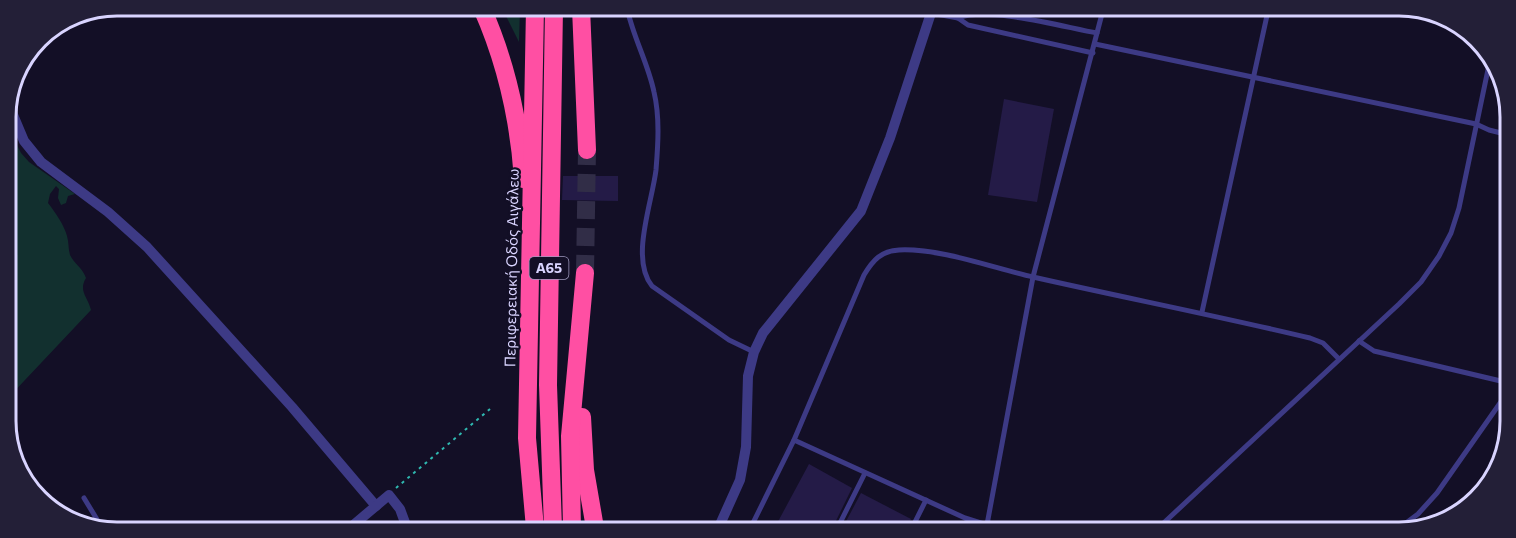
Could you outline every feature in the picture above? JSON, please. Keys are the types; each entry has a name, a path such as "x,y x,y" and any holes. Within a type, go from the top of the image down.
{"highway":[{"path":"485,16 505,72 518,133 524,196 524,257 531,315"},
{"name":"Περιφερειακή Οδός Αιγάλεω","path":"535,16 527,438 535,522"},
{"name":"Α65","path":"553,522 548,385 554,16"},
{"path":"581,16 587,150"},
{"path":"572,522 570,436 585,273"},
{"path":"583,306 583,445 594,522"},
{"path":"531,522 534,507"}],"street":[{"path":"722,522 735,494 743,466 748,376 754,352 763,333 861,211 890,138 930,16"},
{"path":"17,127 36,156 53,172 108,212 147,247 305,422 376,506"},
{"path":"357,522 389,495 400,509 405,522"}],"lane":[{"path":"629,16 647,66 656,103 657,159 642,258 647,280 652,286 723,336 754,352"},
{"path":"951,16 968,25 1093,54"},
{"path":"958,18 964,16"},
{"path":"994,16 1017,18 1097,33"},
{"path":"987,521 1033,277 1101,16"},
{"path":"1202,312 1267,16"},
{"path":"1095,44 1476,124 1500,133"},
{"path":"1165,521 1421,282 1451,233 1459,207 1488,70"},
{"path":"754,522 794,440 864,275 872,260 884,253 898,250 915,251 951,257 1033,277 1202,312 1310,338 1323,344 1339,359"},
{"path":"1359,341 1374,351 1500,381"},
{"path":"1409,521 1437,493 1500,403"},
{"path":"794,440 973,521"},
{"path":"841,521 866,473"},
{"path":"84,498 97,520"},
{"path":"915,521 926,500"}],"path":[{"path":"389,495 490,409"}],"green space":[{"path":"506,16 520,16 519,42"},
{"path":"17,145 29,162 75,194 68,196 66,203 61,205 58,198 59,189 56,186 50,194 48,203 66,232 70,255 86,278 83,290 91,310 16,389"}],"building":[{"path":"1004,99 1054,109 1037,202 988,195"},
{"path":"563,176 618,176 618,201 562,200"},
{"path":"809,464 852,488 836,521 778,521"},
{"path":"861,493 911,519 910,521 846,521"}],"tunnel":[{"path":"585,273 587,150"}]}
